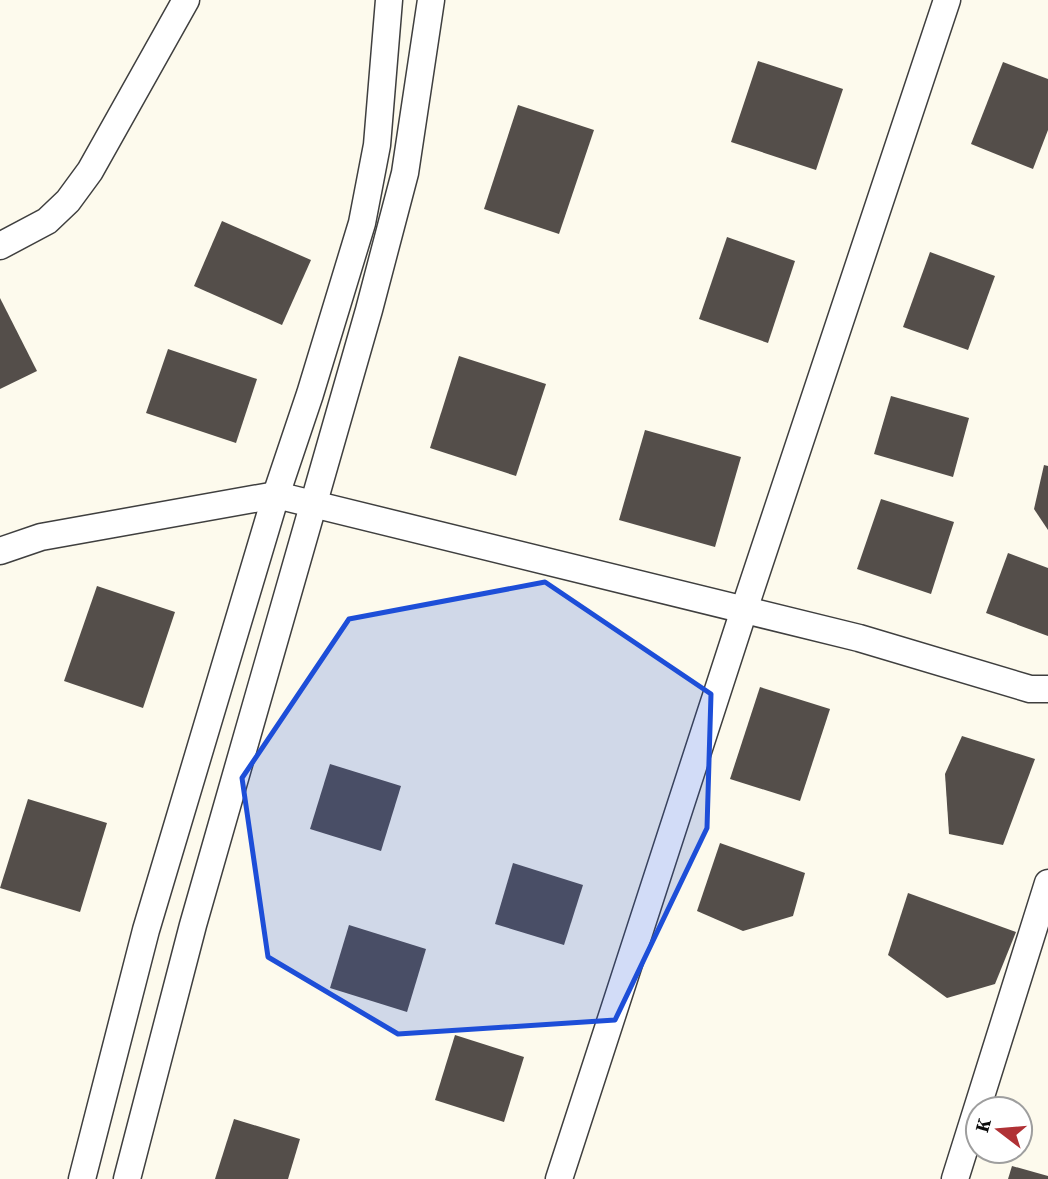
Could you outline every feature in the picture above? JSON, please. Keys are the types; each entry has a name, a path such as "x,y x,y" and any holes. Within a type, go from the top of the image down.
{"street":[{"path":"0,246 47,221 68,201 90,171 186,0"},
{"path":"82,1179 146,930 276,495 362,223 377,145 390,0"},
{"path":"127,1179 193,925 369,310 405,173 430,0"},
{"path":"559,1179 744,610 947,0"},
{"path":"0,551 41,537 276,495 859,638 1030,689 1048,690"},
{"path":"955,1179 1048,883"}],"highlighted area":[{"path":"545,582 711,694 707,828 615,1020 398,1034 268,957 242,778 349,619"}],"building":[{"path":"758,61 843,89 816,170 731,142"},
{"path":"1003,62 1048,79 1048,130 1033,169 971,144"},
{"path":"518,105 594,130 559,234 484,209"},
{"path":"222,221 311,260 282,325 194,286"},
{"path":"727,237 795,261 768,343 699,319"},
{"path":"930,252 995,276 968,350 903,327"},
{"path":"0,298 37,371 0,389"},
{"path":"168,349 257,379 236,443 146,413"},
{"path":"459,356 546,384 516,476 430,448"},
{"path":"891,396 969,418 953,477 874,454"},
{"path":"645,430 741,457 715,547 619,520"},
{"path":"1044,465 1048,466 1048,530 1034,509"},
{"path":"881,499 954,522 931,594 857,569"},
{"path":"1008,553 1048,568 1048,636 986,613"},
{"path":"97,586 175,612 143,708 64,681"},
{"path":"760,687 830,709 800,801 730,779"},
{"path":"962,736 1035,759 1003,845 949,834 945,774"},
{"path":"330,764 401,786 381,851 310,829"},
{"path":"28,799 107,823 80,912 0,888"},
{"path":"720,843 805,873 793,916 743,931 697,911"},
{"path":"513,863 583,885 564,945 495,924"},
{"path":"908,893 1016,932 995,984 947,998 888,955"},
{"path":"349,925 426,949 407,1012 330,988"},
{"path":"455,1035 524,1057 504,1122 435,1100"},
{"path":"234,1119 300,1139 288,1179 215,1179"},
{"path":"1012,1166 1048,1176 1048,1179 1008,1179"}]}
